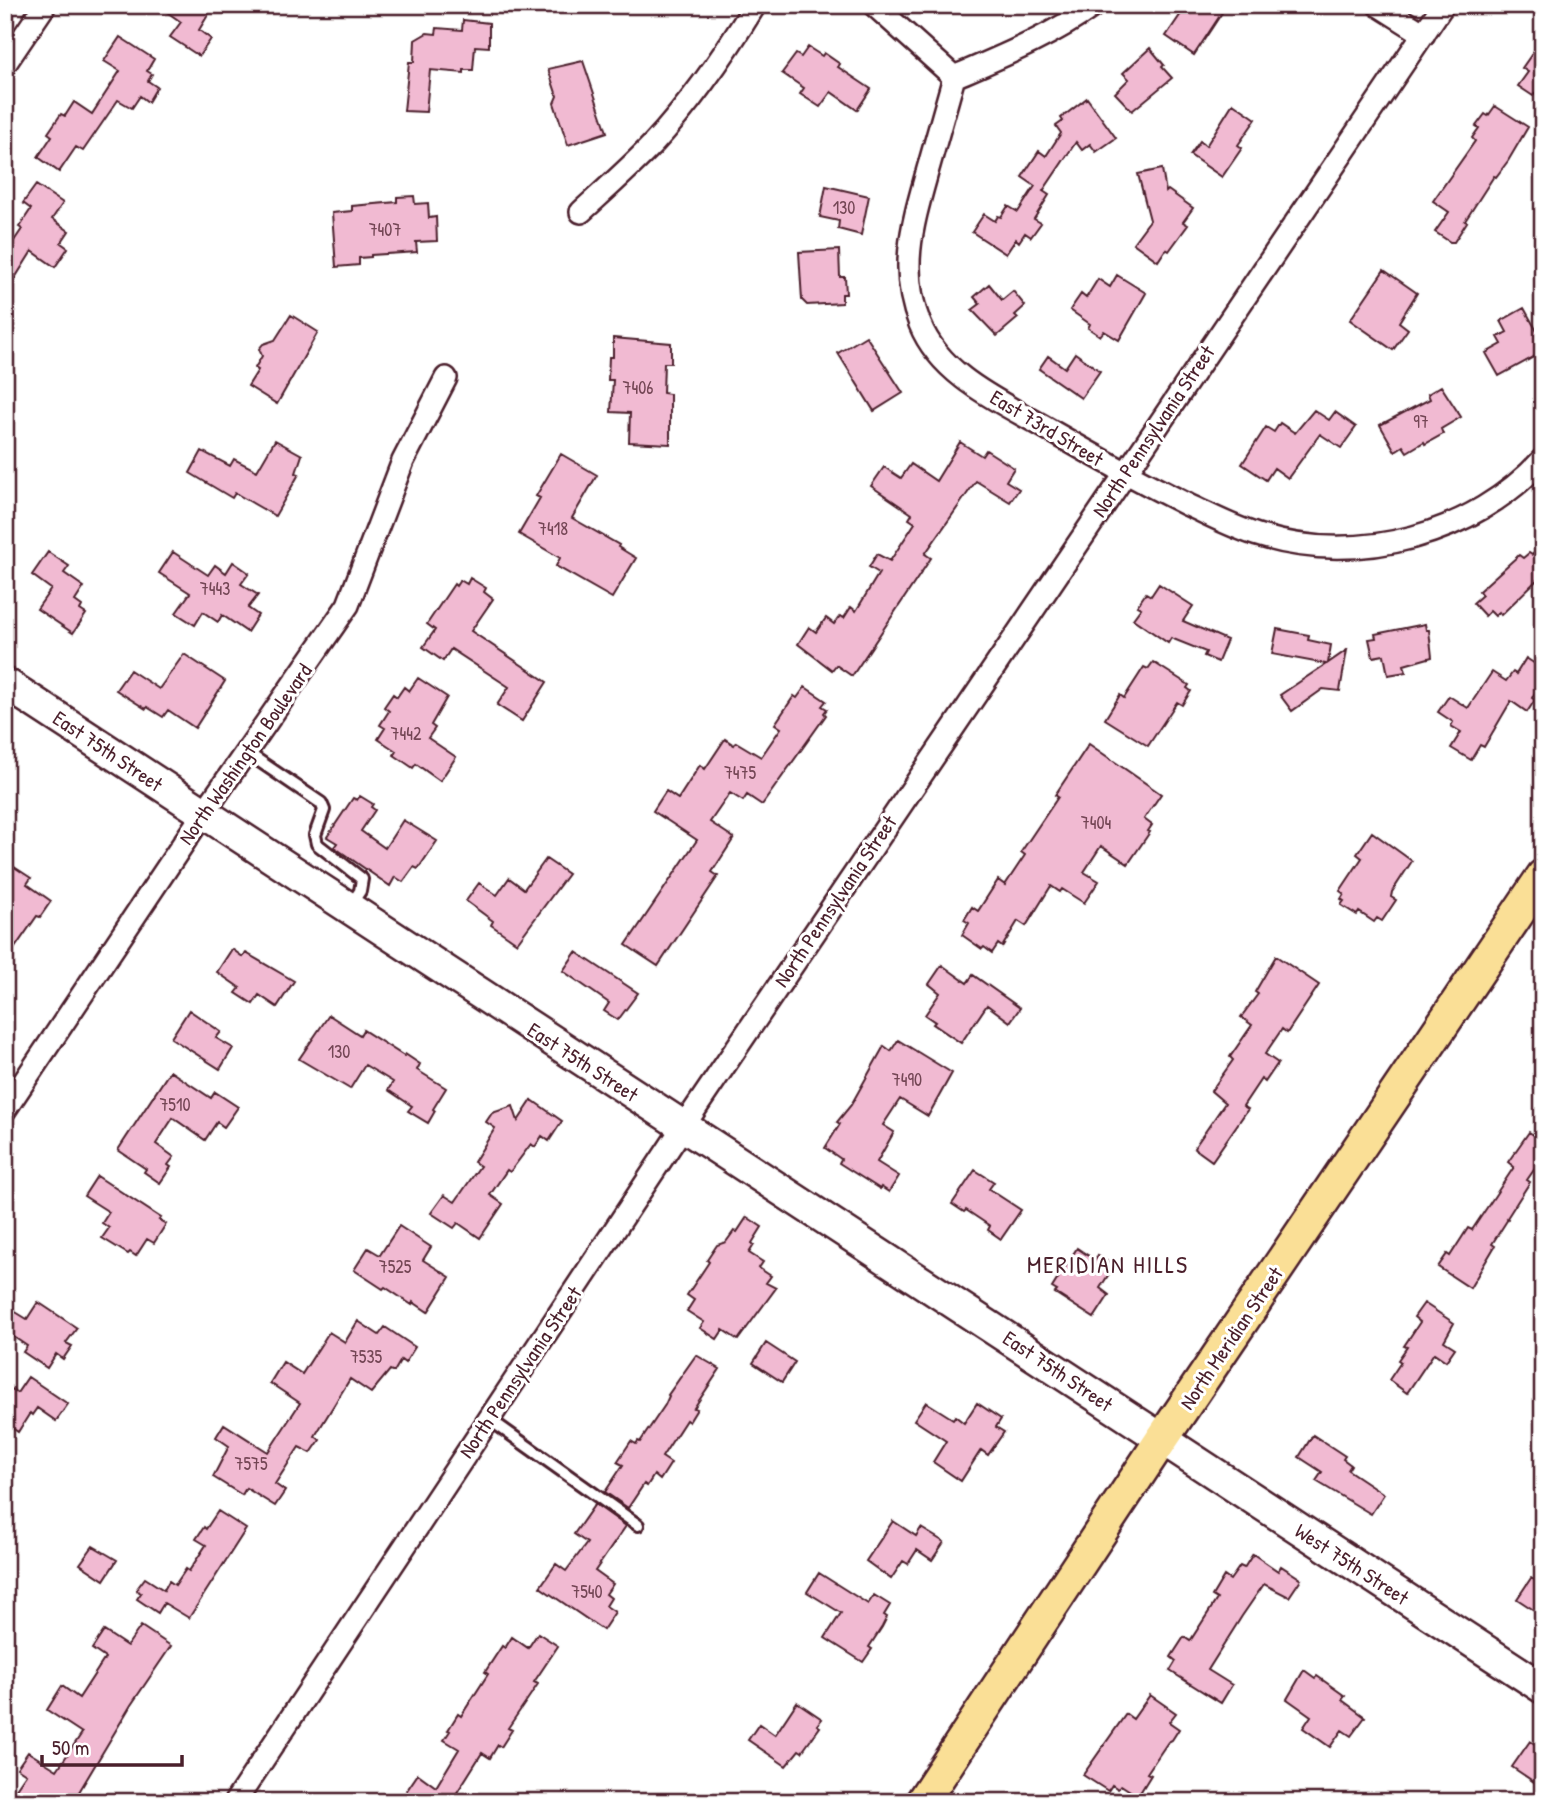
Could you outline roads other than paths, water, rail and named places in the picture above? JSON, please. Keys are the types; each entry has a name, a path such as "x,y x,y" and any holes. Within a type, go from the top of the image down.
{"main road":[{"name":"North Meridian Street","path":"922,1802 1161,1439 1543,876"}],"street":[{"path":"5,64 45,5"},
{"path":"581,212 654,143 735,37 755,5"},
{"path":"874,5 954,77 1029,44 1068,24 1095,5"},
{"path":"1378,5 1424,34"},
{"name":"North Pennsylvania Street","path":"235,1802 683,1127 1443,5"},
{"name":"East 73rd Street","path":"954,77 909,241 911,293 920,325 938,354 960,376 1124,474 1224,522 1262,537 1310,546 1358,547 1411,538 1472,514 1515,485 1543,459"},
{"name":"North Washington Boulevard","path":"5,1110 203,814 348,605 403,461 446,378"},
{"name":"East 75th Street","path":"5,683 1161,1439"},
{"name":"West 75th Street","path":"1161,1439 1543,1688"}],"lane":[{"path":"246,752 321,803 324,810 315,835 317,844 362,879 360,891 348,908"},
{"path":"489,1419 638,1525"}],"district":[{"name":"MERIDIAN HILLS","path":"1108,1264"}]}
